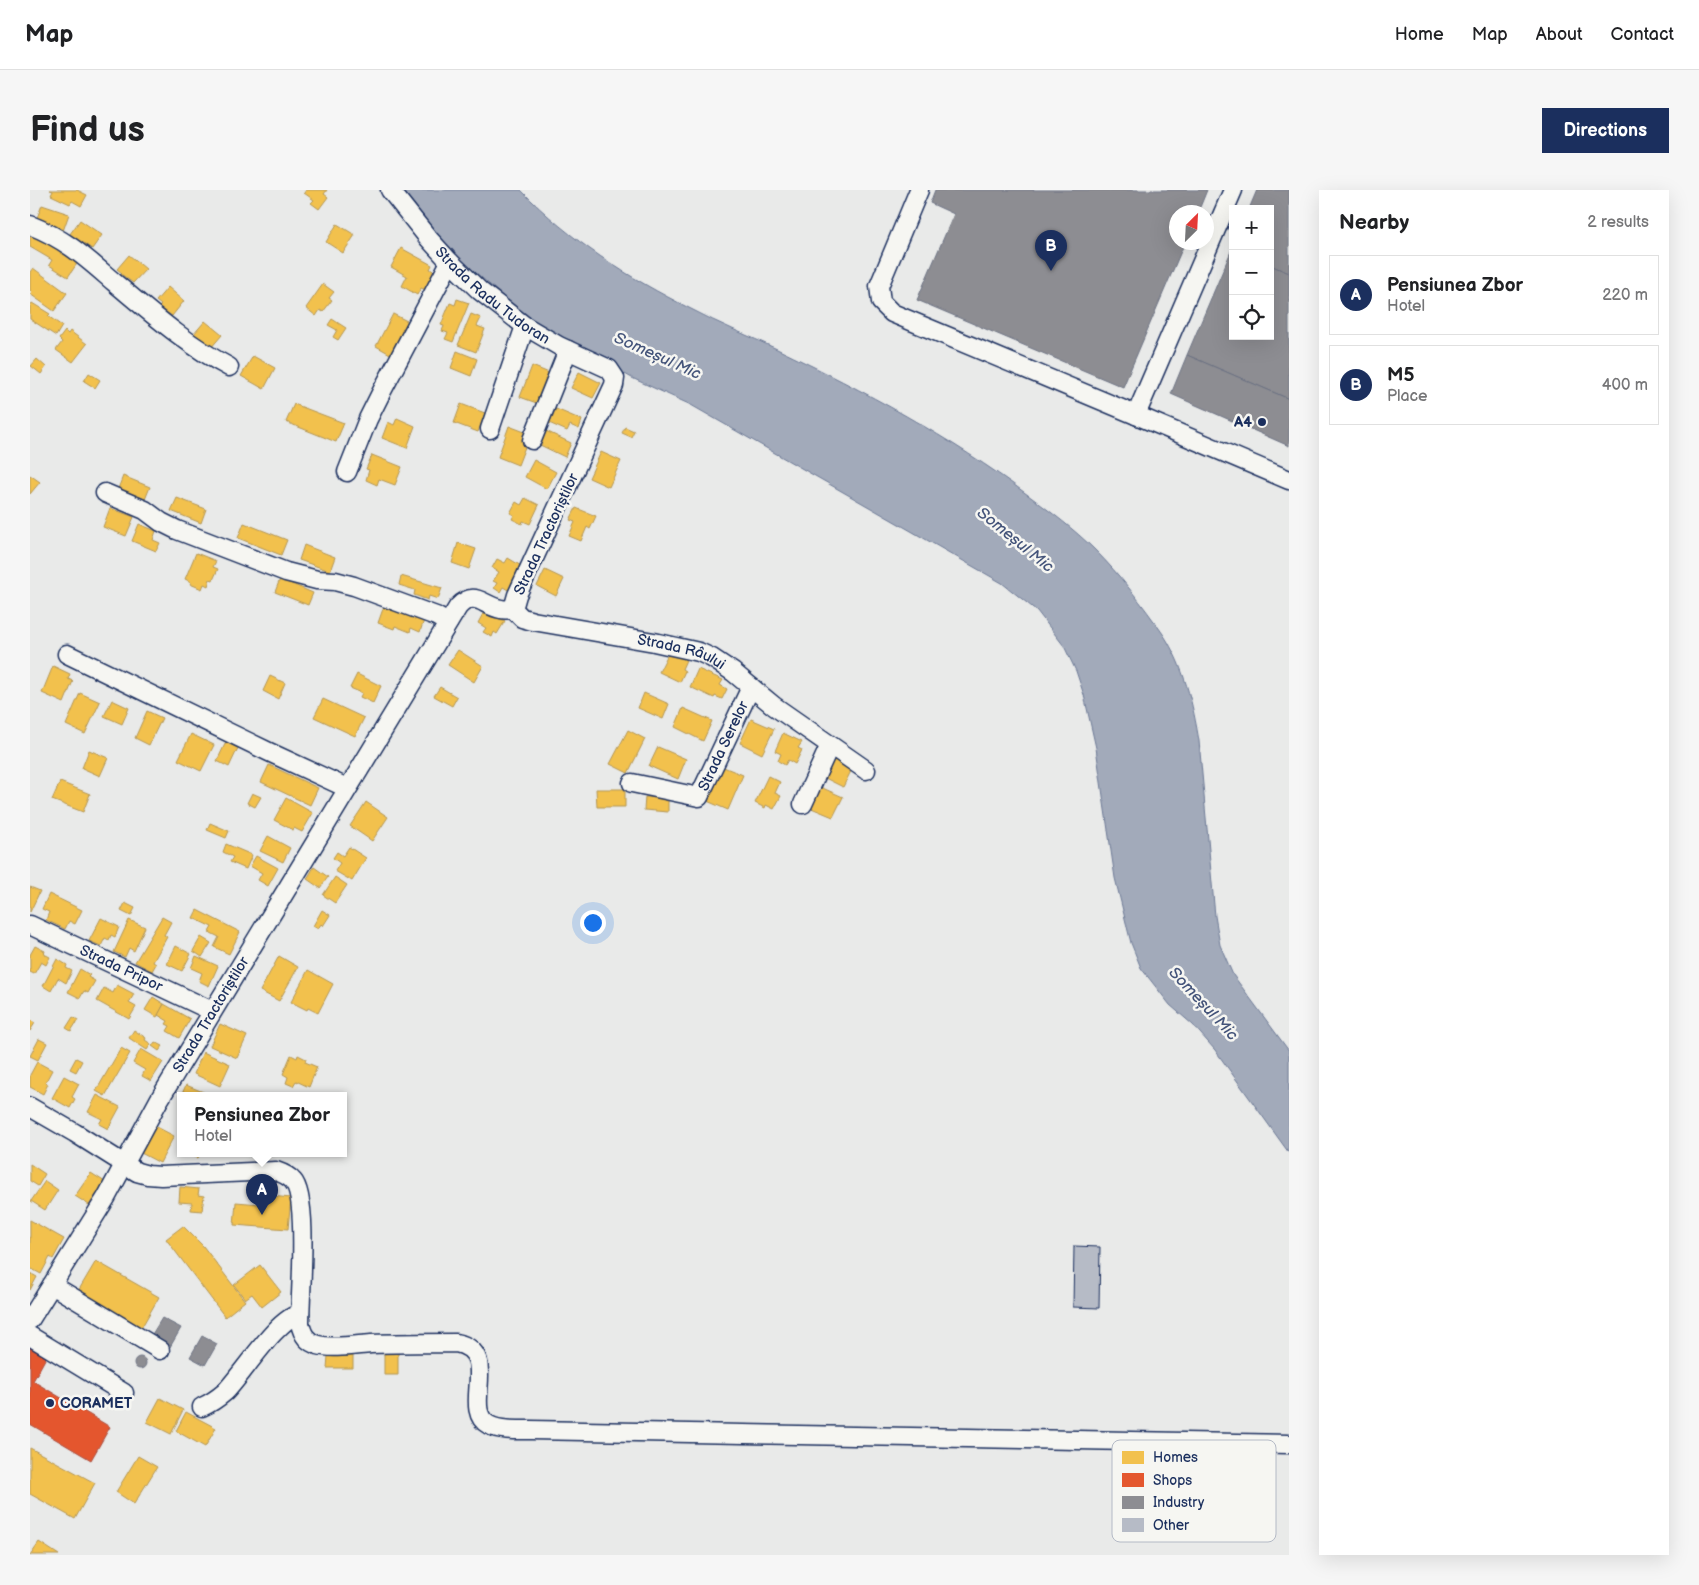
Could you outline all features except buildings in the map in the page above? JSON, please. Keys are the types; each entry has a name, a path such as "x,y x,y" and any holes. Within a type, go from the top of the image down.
{"street":[{"name":"Strada Radu Tudoran","path":"390,190 450,262 480,291 525,326 568,350 609,369 614,374"},
{"path":"919,190 879,286 881,302 892,313 1289,480"},
{"path":"1136,415 1233,190"},
{"path":"30,225 59,238 74,248 161,321 208,356 229,367"},
{"path":"347,472 385,383 450,262"},
{"path":"490,429 525,326"},
{"path":"532,440 568,350"},
{"name":"Strada Tractoriștilor","path":"30,1320 106,1198 158,1100 458,607 464,600 472,598 482,600 499,609 513,609 522,583 614,385 616,378 614,374"},
{"path":"105,492 145,510 161,522 177,530 286,572 317,580 335,581 354,586 436,616 448,623"},
{"name":"Strada Râului","path":"513,609 522,618 533,621 654,642 699,652 712,658 774,706 866,770"},
{"path":"67,654 347,788"},
{"name":"Strada Serelor","path":"632,783 699,797 751,687"},
{"path":"803,804 830,745"},
{"name":"Strada Pripor","path":"30,925 212,1011"},
{"path":"30,1107 137,1172 148,1175 276,1171 284,1174 293,1181 299,1192 302,1213 300,1314 302,1334 310,1342 318,1346 456,1343 464,1345 476,1355 479,1368 478,1409 480,1418 487,1424 505,1429 1112,1441"},
{"path":"52,1285 160,1350"},
{"path":"202,1407 212,1403 225,1392 263,1345 291,1318 300,1314"},
{"path":"30,1336 124,1393"},
{"path":"1276,1444 1289,1444"}],"water":[{"name":"Someșul Mic","path":"403,190 521,190 559,225 601,257 645,284 723,325 842,381 938,434 1054,514 1095,550 1131,590 1163,634 1177,659 1187,686 1199,741 1215,916 1220,945 1233,975 1289,1051 1289,1153 1215,1050 1193,1025 1170,1005 1141,968 1131,943 1115,878 1096,748 1084,695 1076,671 1064,646 1037,611 1002,583 691,405 632,378 552,333 520,311 459,258 432,228"}],"place":[{"name":"M5","path":"1051,271"},
{"name":"A4","path":"1262,422"},
{"name":"Pensiunea Zbor","path":"262,1215"},
{"name":"CORAMET","path":"50,1403"}]}
